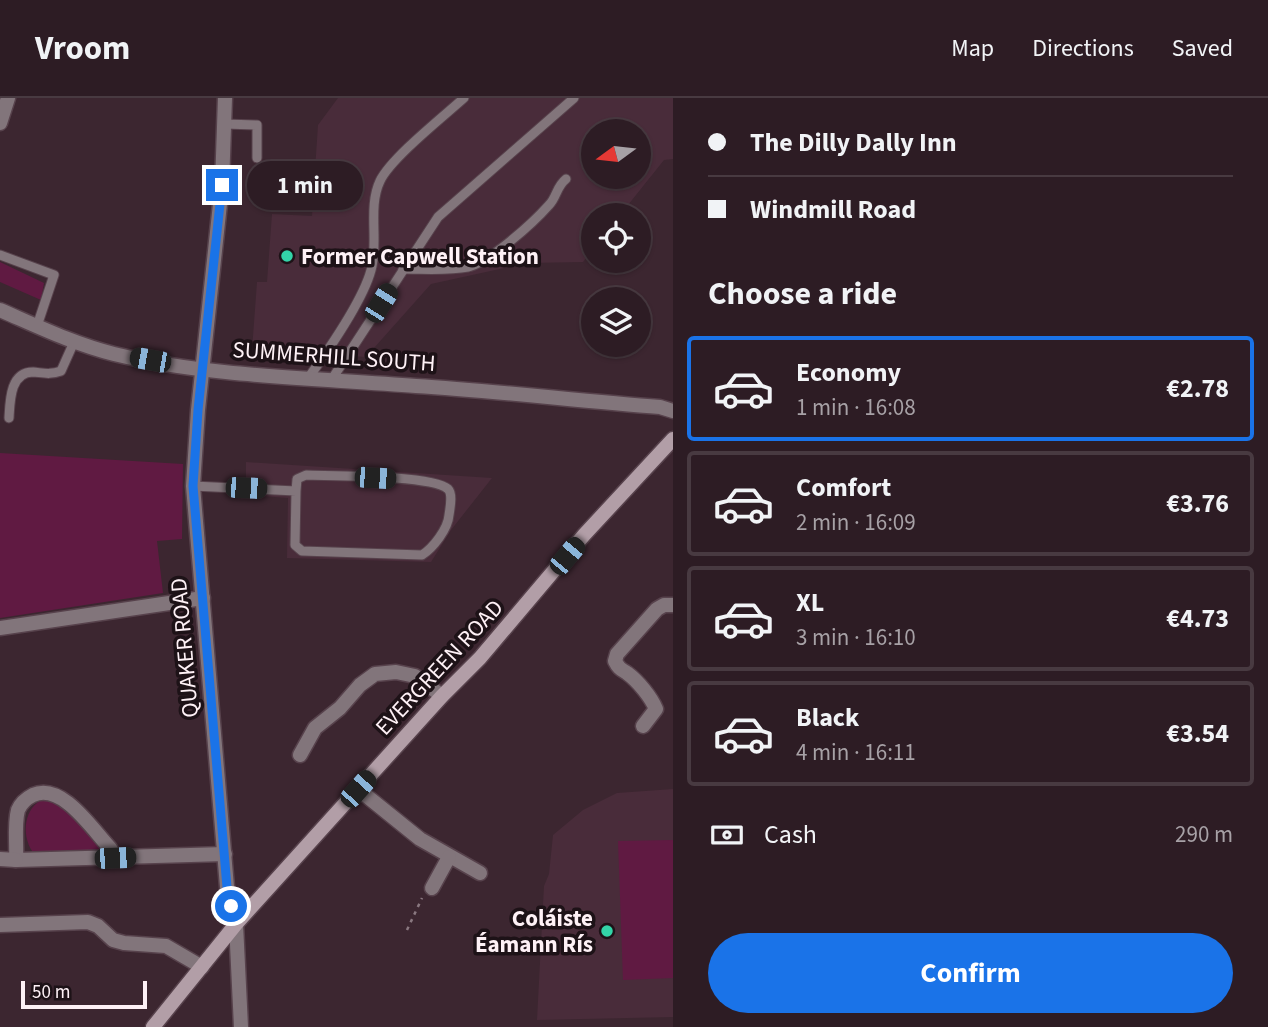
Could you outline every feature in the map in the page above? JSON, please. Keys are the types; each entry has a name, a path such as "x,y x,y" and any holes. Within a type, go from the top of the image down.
{"main road":[{"name":"EVERGREEN ROAD","path":"153,1027 236,923 442,696 480,658 584,536 673,439"}],"street":[{"path":"0,123 8,98"},
{"name":"QUAKER ROAD","path":"225,98 222,185 193,486 227,887 236,923 241,1027"},
{"name":"SUMMERHILL SOUTH","path":"0,310 74,342 116,354 203,368 660,407 673,411"},
{"path":"0,628 203,597"},
{"path":"643,726 656,709 653,701 615,662 617,654 657,609 664,605 673,605"},
{"path":"300,755 315,728 375,674 396,672 415,676 442,696"},
{"path":"358,789 420,839 480,873"},
{"path":"16,860 19,808 29,797 46,792 65,799 110,848 115,858"},
{"path":"0,859 225,854"},
{"path":"432,888 449,857"},
{"path":"0,925 93,923 113,940 166,946 202,967"}],"lane":[{"path":"309,377 331,346 368,280 374,258 375,200 380,180 397,159 464,98"},
{"path":"332,379 438,217 574,98"},
{"path":"225,124 257,125 257,158"},
{"path":"403,269 468,267 488,259 550,204 558,185 566,179"},
{"path":"0,255 54,275 37,326"},
{"path":"9,418 11,391 15,382 27,373 53,374 61,371 74,342"},
{"path":"306,475 429,481 447,488 450,493 449,520 428,552 422,555 302,551 295,545 296,491 297,480 306,475"},
{"path":"193,486 296,491"}],"path":[{"path":"407,930 427,889 432,888"}],"shaded area":[{"path":"338,98 673,98 673,159 664,160 651,176 651,119 581,119 581,189 641,189 630,203 581,203 581,262 527,263 431,284 366,357 252,350 257,282 267,282 272,214 312,216 318,125"},
{"path":"0,262 44,283 41,300 0,282"},
{"path":"0,453 183,464 182,539 157,541 163,593 0,618"},
{"path":"246,462 492,478 451,530 431,562 287,558 288,498 246,495"},
{"name":"Coláiste Éamann Rís","path":"673,789 673,1017 537,1020 544,886 549,874 553,835 583,810 617,793"},
{"path":"44,799 59,806 76,820 102,851 40,854 32,851 26,837 26,822 32,808"},
{"path":"673,840 673,978 623,980 618,841"}],"place":[{"name":"Former Capwell Station","path":"287,256"},
{"name":"Coláiste Éamann Rís","path":"607,931"}],"route":[{"path":"222,185 198,410 193,499 227,887 231,906"}]}
